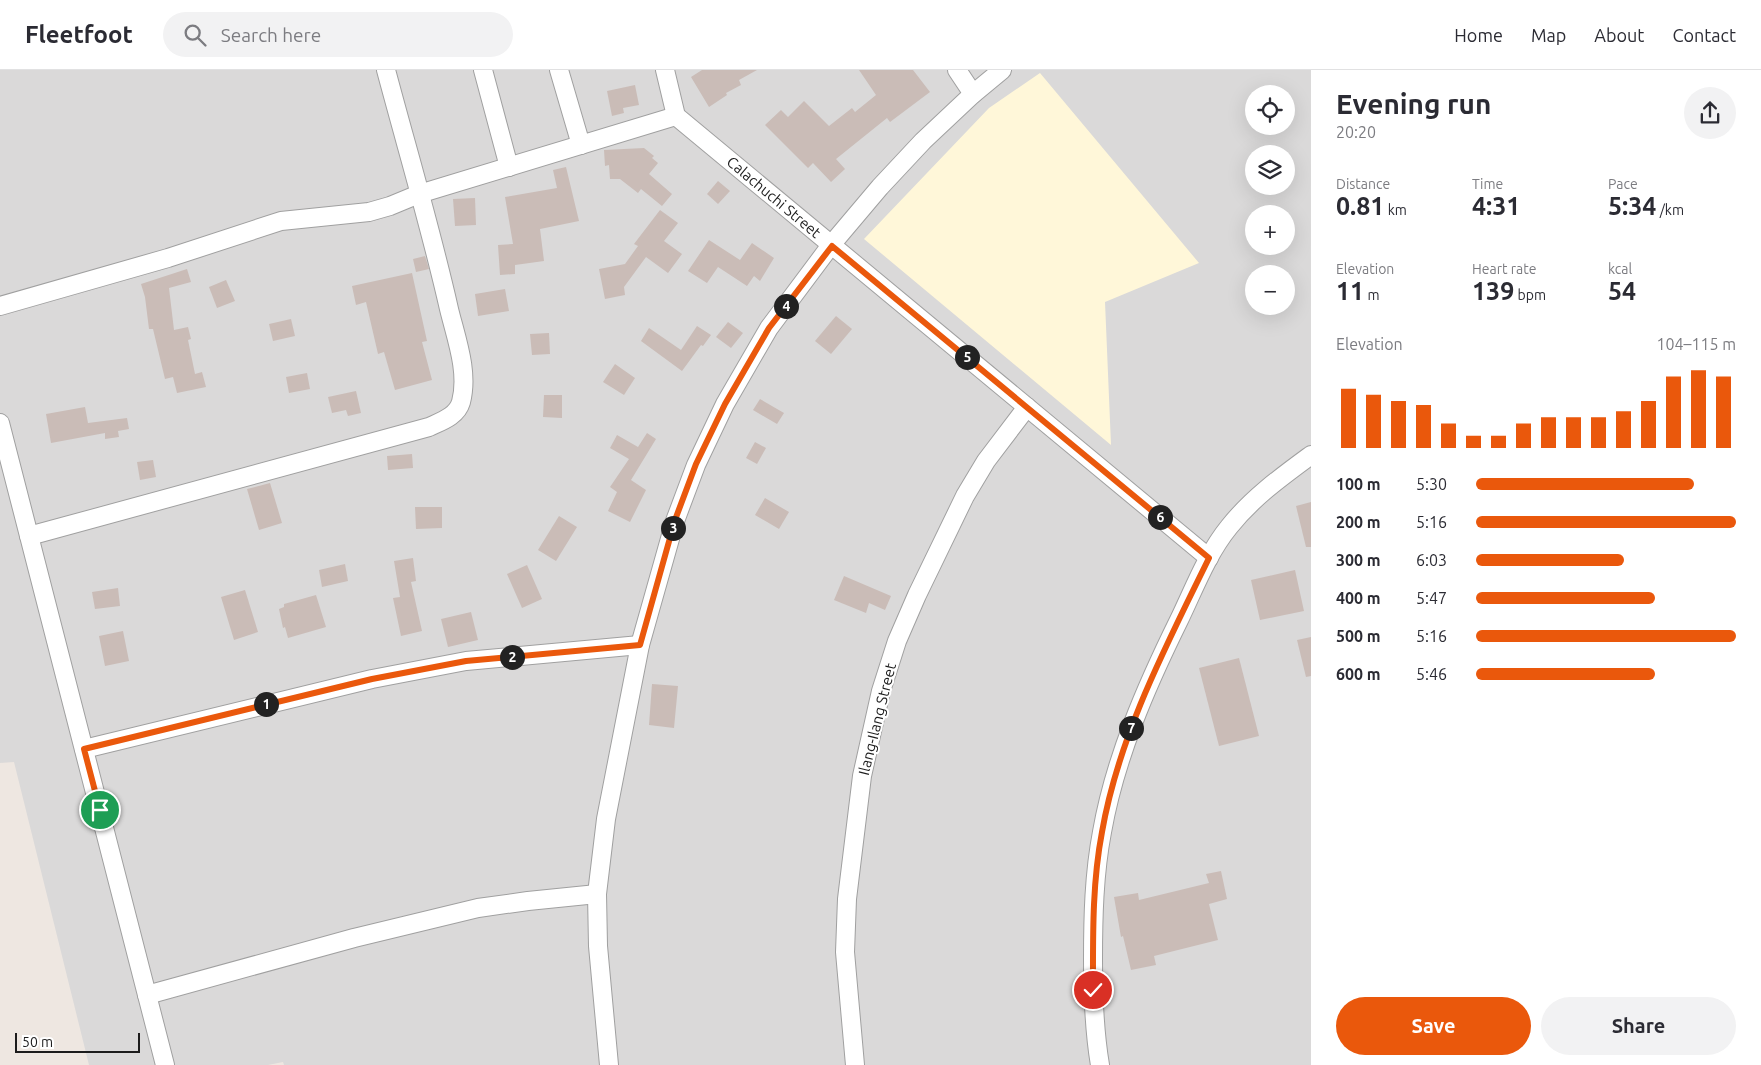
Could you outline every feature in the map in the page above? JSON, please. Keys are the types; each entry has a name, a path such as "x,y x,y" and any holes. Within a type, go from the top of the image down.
{"street":[{"path":"29,536 429,427 450,417 460,405 464,388 462,366 438,261 386,70"},
{"path":"483,70 508,167"},
{"path":"559,70 580,145"},
{"path":"0,306 168,258 281,221 369,212 419,194 676,116 664,70"},
{"path":"957,70 973,94"},
{"path":"609,1065 598,946 597,894 606,820 640,645 675,520 696,464 725,404 769,328 832,246 880,187 923,141 973,94 1002,70"},
{"name":"Calachuchi Street","path":"676,116 1209,558"},
{"name":"Ilang-Ilang Street","path":"855,1065 845,952 847,899 862,776 881,691 901,632 965,496 986,461 1027,407"},
{"path":"0,423 165,1065"},
{"path":"1100,1065 1093,990 1093,915 1102,831 1115,776 1129,734 1148,686 1209,558 1228,528 1248,504 1311,456"},
{"path":"84,749 372,679 466,661 640,645"},
{"path":"147,995 354,938 478,908 597,894"}],"shaded area":[{"path":"0,70 1311,70 1311,1065 284,1065 283,1062 268,1065 89,1065 14,762 0,763"},
{"path":"1040,73 1199,263 1105,302 1111,445 864,239 989,108"}],"building":[{"path":"702,70 757,70 739,80 741,85 726,93 727,95 709,107 691,77"},
{"path":"859,70 913,70 930,92 890,122 887,118 836,159 845,169 831,182 813,163 808,168 765,125 781,110 788,117 804,101 829,126 852,108 855,112 876,95"},
{"path":"635,85 639,105 623,108 624,113 612,116 607,91"},
{"path":"644,148 654,156 652,158 658,163 649,174 672,194 662,206 641,189 638,193 620,179 610,179 609,165 605,166 604,150"},
{"path":"566,167 579,221 540,229 544,261 515,265 515,274 500,275 498,245 513,244 505,197 557,188 553,170"},
{"path":"718,181 730,191 718,204 707,194"},
{"path":"475,198 476,225 455,226 453,199"},
{"path":"660,210 678,223 664,241 682,254 668,273 646,257 624,287 625,295 605,299 599,269 625,264 638,246 634,244"},
{"path":"709,240 740,260 752,243 774,258 760,281 754,276 747,286 718,267 707,283 688,271"},
{"path":"425,256 429,269 416,272 413,259"},
{"path":"187,269 191,282 169,288 174,330 188,327 191,339 188,340 195,374 202,372 206,387 177,393 173,377 165,379 153,329 149,329 145,297 141,284"},
{"path":"412,273 427,341 422,342 432,380 395,390 384,352 378,354 366,302 356,305 352,286"},
{"path":"226,280 235,301 217,308 209,287"},
{"path":"505,289 509,311 478,316 475,294"},
{"path":"836,316 852,329 831,354 815,341"},
{"path":"291,319 295,336 273,341 269,324"},
{"path":"728,322 743,333 731,348 716,337"},
{"path":"697,326 711,335 703,346 701,345 682,371 641,341 649,328 681,350"},
{"path":"549,333 550,354 532,355 530,334"},
{"path":"615,364 635,378 624,395 603,382"},
{"path":"307,373 310,389 289,393 286,377"},
{"path":"356,391 361,413 348,416 346,410 332,413 328,397"},
{"path":"544,395 562,395 562,418 543,417"},
{"path":"760,399 784,413 777,424 753,410"},
{"path":"85,407 88,423 127,418 129,429 118,431 119,437 105,439 105,433 51,443 46,414"},
{"path":"647,433 656,439 631,480 646,490 630,522 608,511 617,492 610,487 629,459 610,448 617,435 638,447"},
{"path":"755,442 766,448 757,464 746,458"},
{"path":"412,454 413,468 388,470 387,456"},
{"path":"153,460 156,477 140,480 137,462"},
{"path":"270,483 282,523 259,530 247,489"},
{"path":"765,498 789,512 779,529 755,515"},
{"path":"1311,502 1311,547 1306,547 1296,506"},
{"path":"415,507 442,507 442,528 416,529"},
{"path":"559,516 577,527 556,561 538,550"},
{"path":"413,558 416,581 411,582 422,631 401,636 393,598 400,597 394,561"},
{"path":"345,564 348,581 322,587 319,570"},
{"path":"527,565 542,599 522,608 507,574"},
{"path":"1295,570 1304,611 1260,620 1251,580"},
{"path":"844,576 891,596 885,610 869,603 866,613 834,600"},
{"path":"118,588 120,606 95,609 92,592"},
{"path":"245,590 258,632 234,640 221,597"},
{"path":"316,595 326,627 288,638 285,627 283,628 279,609 284,607 284,604"},
{"path":"471,612 478,640 448,647 441,619"},
{"path":"123,631 129,661 105,666 99,636"},
{"path":"1311,637 1311,676 1306,677 1297,640"},
{"path":"1239,658 1259,736 1219,746 1199,668"},
{"path":"652,684 678,686 674,728 649,725"},
{"path":"1221,871 1227,899 1209,904 1218,940 1154,956 1156,965 1131,970 1123,936 1121,937 1114,897 1138,893 1139,900 1209,883 1206,874"}],"route":[{"path":"100,810 84,749 372,679 466,661 640,645 675,520 696,464 725,404 769,328 832,246 1209,558 1148,686 1115,776 1102,831 1096,870 1093,915 1093,990"}]}
